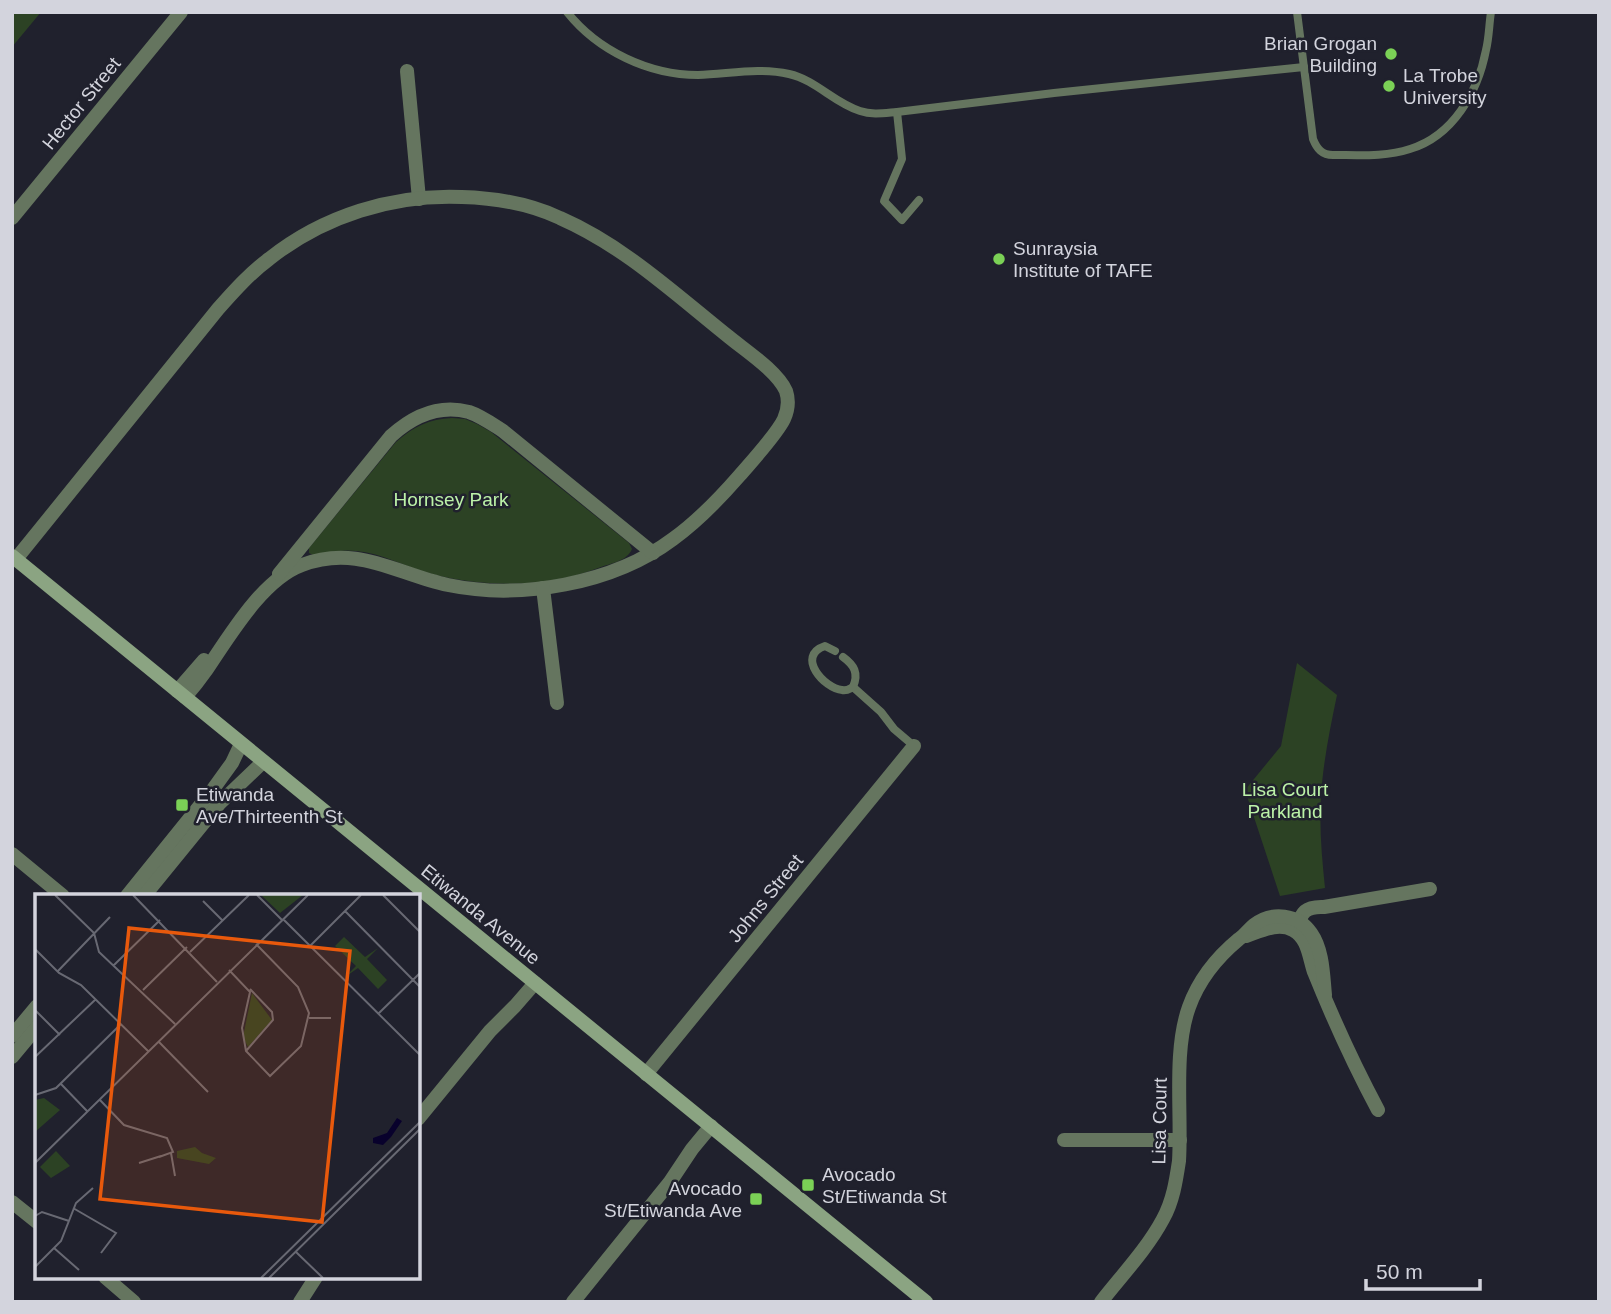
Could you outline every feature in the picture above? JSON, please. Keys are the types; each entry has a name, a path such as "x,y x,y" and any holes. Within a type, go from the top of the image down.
{"street":[{"name":"Hector Street","path":"12,218 180,12"},
{"path":"407,71 419,199"},
{"path":"14,558 243,282 294,240 359,210 388,203 460,197 515,204 555,216 589,232 639,264 782,384 788,400 784,419 719,499 673,540 653,553 601,575 543,588 491,590 421,578 370,560 335,558 290,570 269,586"},
{"path":"181,694 206,671 225,640 391,436 405,423 420,416 454,410 469,412 484,419 503,431 653,553"},
{"name":"Etiwanda Avenue","path":"14,558 926,1302"},
{"path":"543,588 557,703"},
{"path":"129,894 211,792 242,744"},
{"name":"Johns Street","path":"646,1074 914,746"},
{"path":"146,894 219,804 263,762"},
{"path":"12,854 61,894"},
{"path":"1378,1110 1347,1050 1313,970 1299,926 1324,907 1430,889"},
{"name":"Lisa Court","path":"1101,1302 1143,1250 1164,1218 1171,1200 1177,1180 1180,1140 1183,1027 1203,977 1214,962 1241,938 1277,926 1299,926"},
{"path":"420,1117 490,1031 515,1006 531,980"},
{"path":"12,1036 35,1008"},
{"path":"12,1057 35,1029"},
{"path":"573,1302 670,1182 699,1155 714,1129"},
{"path":"1064,1140 1180,1140"},
{"path":"12,1202 35,1220"},
{"path":"106,1279 135,1302"},
{"path":"300,1302 315,1279"}],"lane":[{"path":"568,12 584,31 599,43 649,67 682,74 774,71 806,80 850,107 874,114 1304,67"},
{"path":"1297,12 1312,134 1319,150 1333,155 1401,152 1437,136 1461,111 1480,73 1489,38 1489,12"},
{"path":"897,112 902,159 884,201 902,220 919,200"},
{"path":"835,651 825,646 817,650 811,660 814,669 835,688 844,691 853,687 856,678 853,664 843,657"},
{"path":"853,687 914,746"}],"green space":[{"path":"12,12 41,12 12,47"},
{"name":"Hornsey Park","path":"452,418 465,419 491,432 629,543 632,549 630,553 619,561 581,574 517,584 453,579 366,552 309,553 309,548 396,442 422,425"},
{"name":"Lisa Court Parkland","path":"1297,663 1337,695 1321,797 1325,888 1280,896 1245,790 1281,746"}],"place":[{"name":"Brian Grogan Building","path":"1391,54"},
{"name":"La Trobe University","path":"1389,86"},
{"name":"Sunraysia Institute of TAFE","path":"999,259"},
{"name":"Etiwanda Ave/Thirteenth St","path":"182,805"},
{"name":"Avocado St/Etiwanda St","path":"808,1185"},
{"name":"Avocado St/Etiwanda Ave","path":"756,1199"}]}
